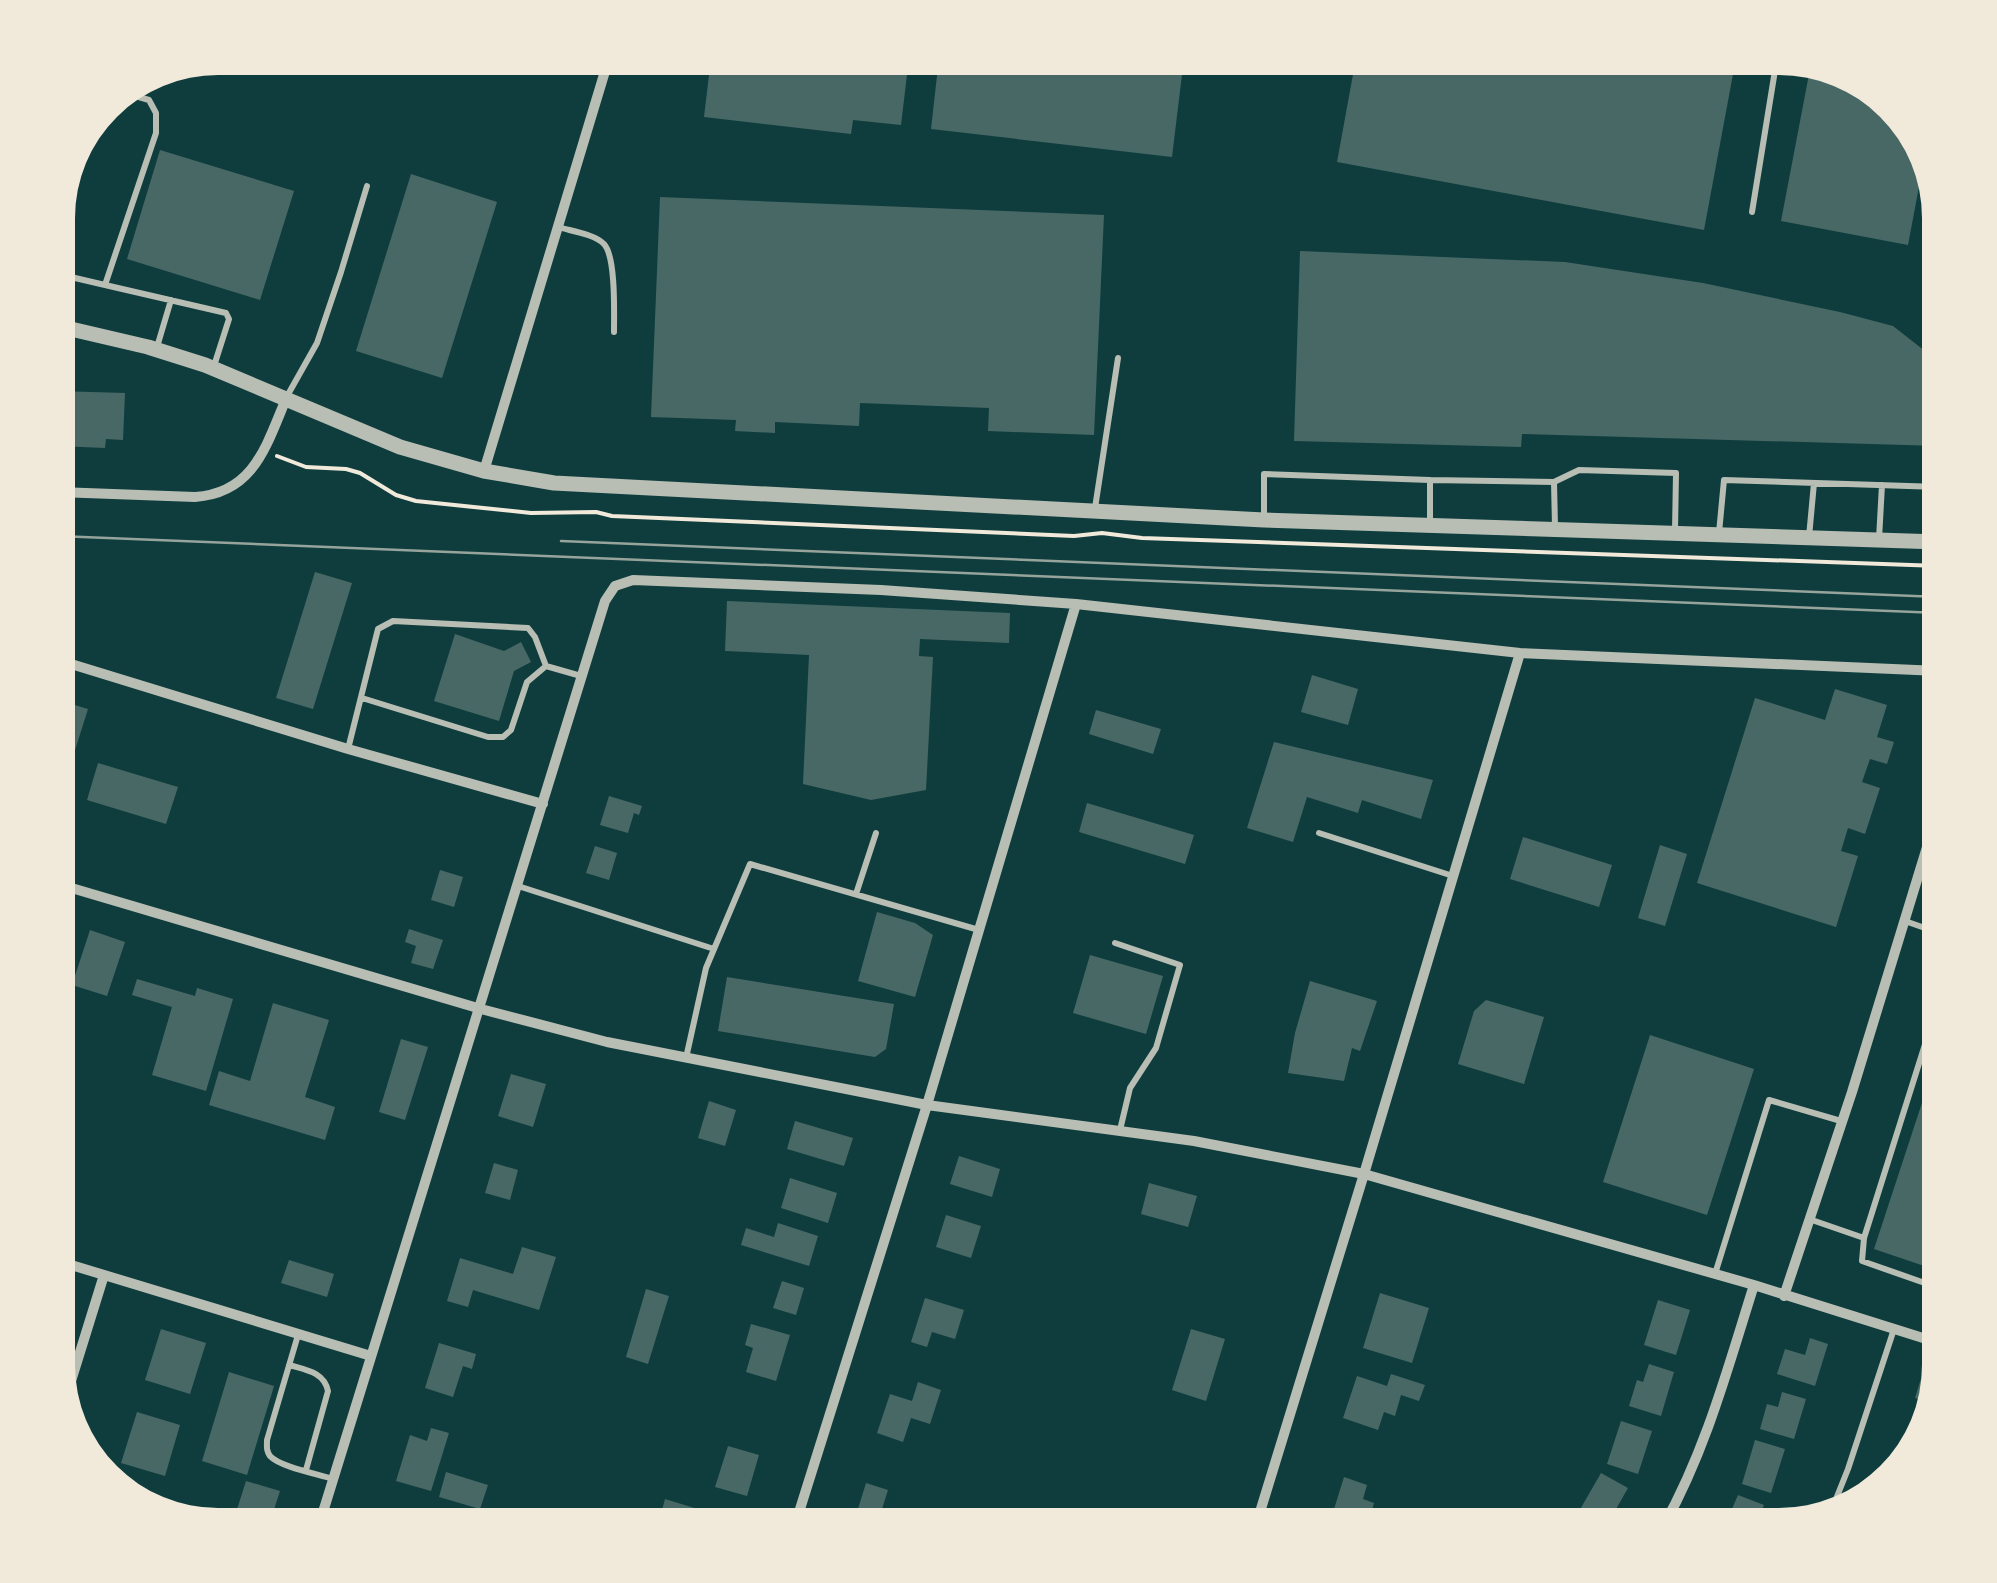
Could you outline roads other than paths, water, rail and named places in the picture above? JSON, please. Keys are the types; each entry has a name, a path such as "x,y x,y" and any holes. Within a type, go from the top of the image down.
{"street":[{"path":"484,471 605,75"},
{"path":"75,330 214,369 400,447 484,471 554,483 1264,520 1922,541"},
{"path":"75,493 214,496 233,487 252,469 286,400"},
{"path":"325,1508 605,601 615,586 633,580 880,590 1076,604 1520,652 1922,670"},
{"path":"801,1508 1076,604"},
{"path":"1262,1508 1520,652"},
{"path":"75,665 543,804"},
{"path":"1784,1296 1922,865"},
{"path":"75,889 480,1009 606,1042 926,1104 1194,1141 1364,1174 1754,1285 1922,1338"},
{"path":"75,1266 371,1356"},
{"path":"75,1371 104,1275"},
{"path":"1674,1508 1704,1442 1754,1285"}],"lane":[{"path":"1752,212 1774,75"},
{"path":"105,285 156,133 156,113 149,100 141,98"},
{"path":"286,400 317,343 367,186"},
{"path":"558,228 594,238 609,253 614,332"},
{"path":"75,278 226,313 229,319 214,369"},
{"path":"156,350 171,300"},
{"path":"1094,509 1118,358"},
{"path":"1264,520 1264,474 1554,482 1580,470 1676,473 1674,533"},
{"path":"1430,480 1430,525"},
{"path":"1719,535 1724,480 1922,486"},
{"path":"1554,482 1555,529"},
{"path":"1809,538 1814,483"},
{"path":"1879,540 1882,485"},
{"path":"348,749 378,629 393,620 528,628 536,637 546,666"},
{"path":"546,666 582,677"},
{"path":"362,698 488,737 504,737 511,730 526,682 546,666"},
{"path":"856,894 876,833"},
{"path":"1318,833 1454,876"},
{"path":"686,1058 706,968 750,864 978,930"},
{"path":"518,886 714,949"},
{"path":"1905,921 1922,927"},
{"path":"1115,942 1180,965 1156,1048 1130,1088 1120,1130"},
{"path":"1922,1056 1864,1238 1862,1261 1922,1282"},
{"path":"1715,1274 1769,1100 1842,1122"},
{"path":"1809,1219 1864,1238"},
{"path":"1838,1495 1894,1329"},
{"path":"298,1334 267,1450 281,1462 334,1478"},
{"path":"289,1364 319,1374 326,1380 328,1390 306,1470"}],"tram line":[{"path":"75,537 1922,612"},
{"path":"561,541 1922,596"}]}
